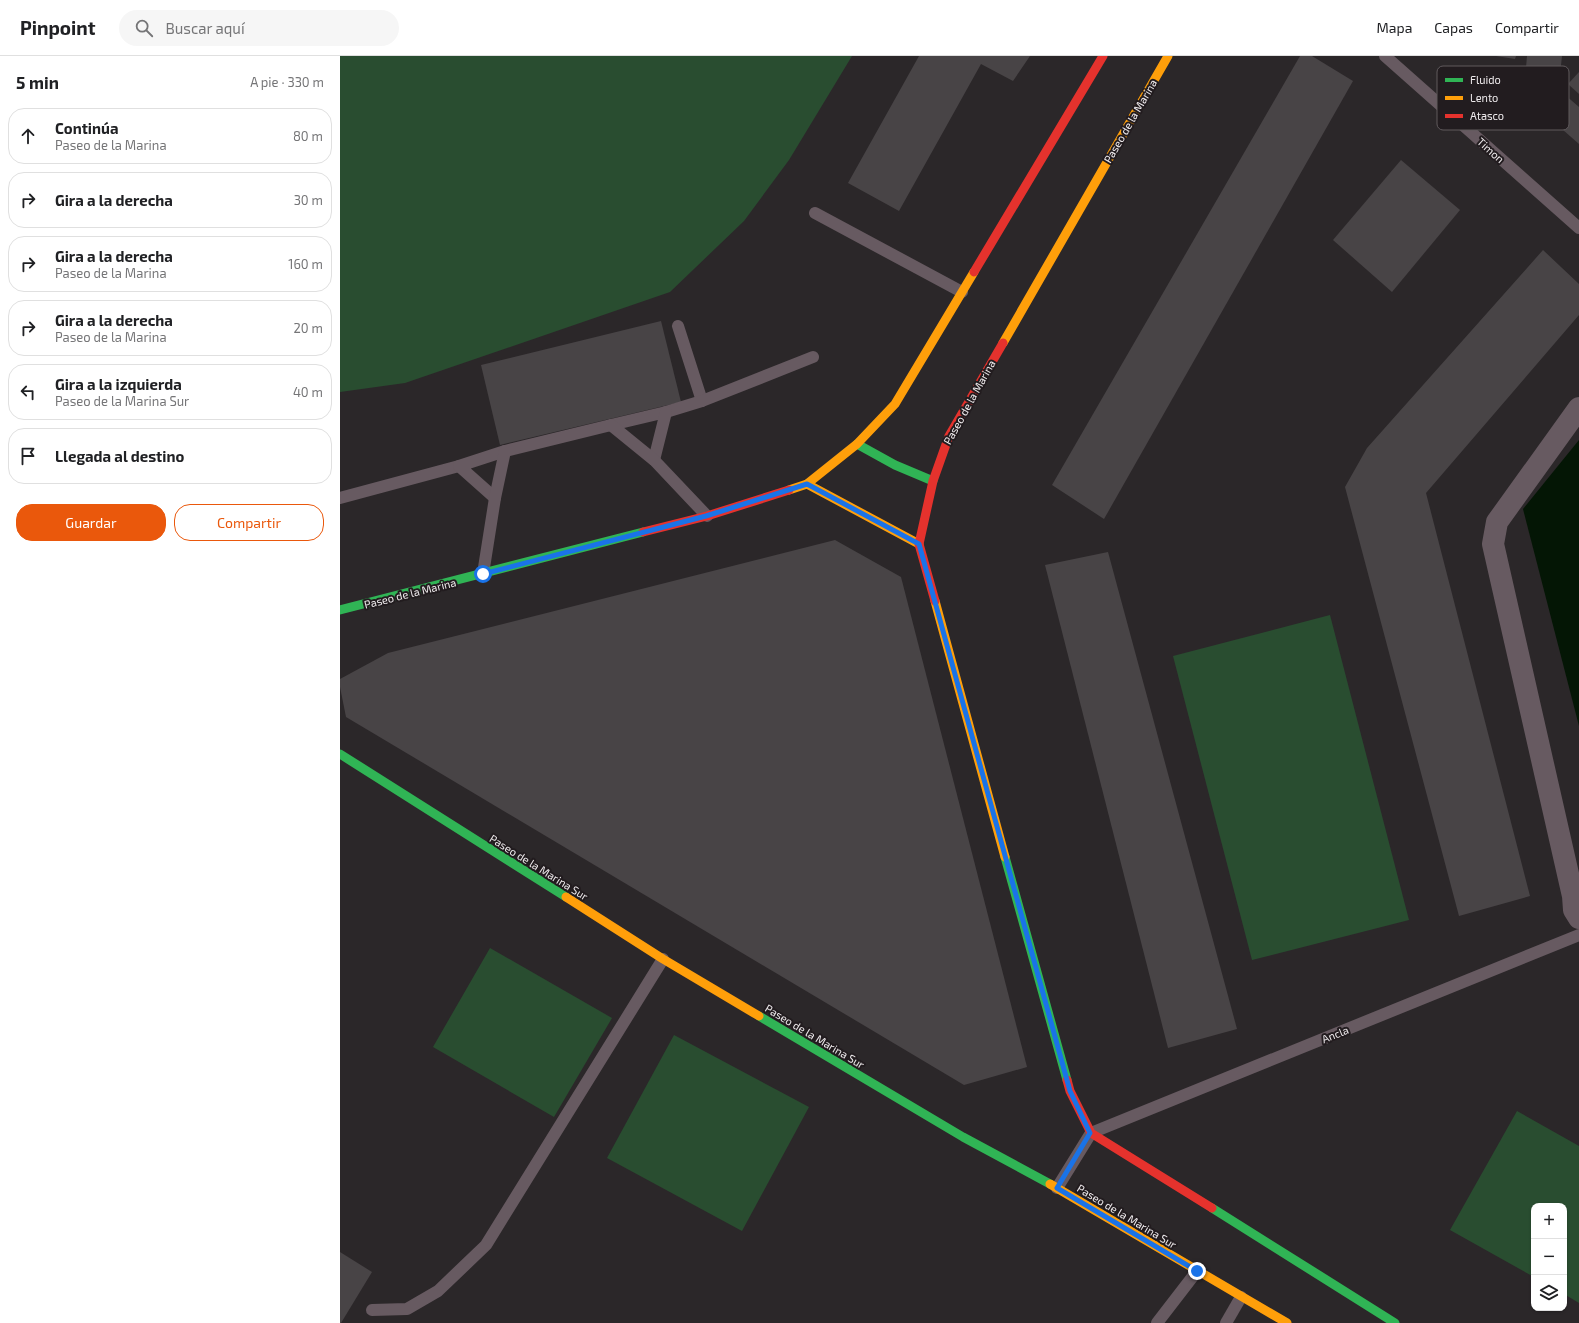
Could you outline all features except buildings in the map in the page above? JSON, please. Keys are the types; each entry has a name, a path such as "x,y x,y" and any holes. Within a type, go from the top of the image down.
{"street":[{"name":"Paseo de la Marina","path":"340,610 706,516 807,484 857,444 895,404 1103,56"},
{"name":"Paseo de la Marina","path":"1090,1133 1070,1091 919,544 932,481 949,436 1168,56"},
{"path":"1579,408 1497,522 1494,544 1573,896 1574,910 1579,918"},
{"path":"857,444 895,465 932,481"},
{"path":"807,484 919,544"},
{"name":"Paseo de la Marina Sur","path":"340,754 663,959 963,1137 1057,1188 1287,1323"},
{"path":"1090,1133 1395,1323"}],"lane":[{"name":"Timon","path":"1385,56 1437,102"},
{"name":"Timon","path":"1468,130 1579,228"},
{"path":"815,213 962,292"},
{"path":"678,326 702,401"},
{"path":"340,498 460,466 505,451 666,412 702,401 813,357"},
{"path":"654,460 666,412"},
{"path":"611,425 654,460 706,516"},
{"path":"483,574 494,498 505,451"},
{"path":"460,466 494,498"},
{"name":"Ancla","path":"1090,1133 1579,935"},
{"path":"372,1310 407,1309 438,1291 486,1245 663,959"},
{"path":"1057,1188 1090,1133"},
{"path":"1157,1323 1197,1271"},
{"path":"1226,1323 1242,1297"}],"green space":[{"path":"340,56 852,56 789,160 744,221 670,292 405,383 340,392"},
{"path":"1330,615 1409,920 1252,960 1173,656"},
{"path":"490,948 612,1018 554,1117 433,1047"},
{"path":"674,1035 809,1107 742,1231 607,1158"},
{"path":"1517,1111 1579,1146 1579,1303 1567,1296 1567,1203 1531,1203 1531,1275 1450,1230"}],"shaded area":[{"path":"1579,440 1579,726 1523,509"}],"traffic: fast":[{"path":"857,444 895,465 933,481"},
{"path":"340,610 643,532"},
{"path":"340,754 566,897"},
{"path":"1005,857 1067,1080"},
{"path":"759,1016 963,1137 1050,1184"},
{"path":"1212,1208 1395,1323"}],"traffic: slow":[{"path":"1003,343 1168,56"},
{"path":"789,490 807,484 857,444 895,404 974,272"},
{"path":"807,484 919,544"},
{"path":"935,601 1005,857"},
{"path":"566,897 663,959 759,1016"},
{"path":"1050,1184 1287,1323"}],"traffic: jam":[{"path":"974,272 1103,56"},
{"path":"935,601 919,544 933,481 949,436 1003,343"},
{"path":"643,532 707,516 789,490"},
{"path":"1067,1080 1070,1091 1091,1133 1212,1208"}],"route":[{"path":"483,574 706,516 807,484 919,544 1070,1091 1090,1133 1057,1188 1197,1271"}]}
